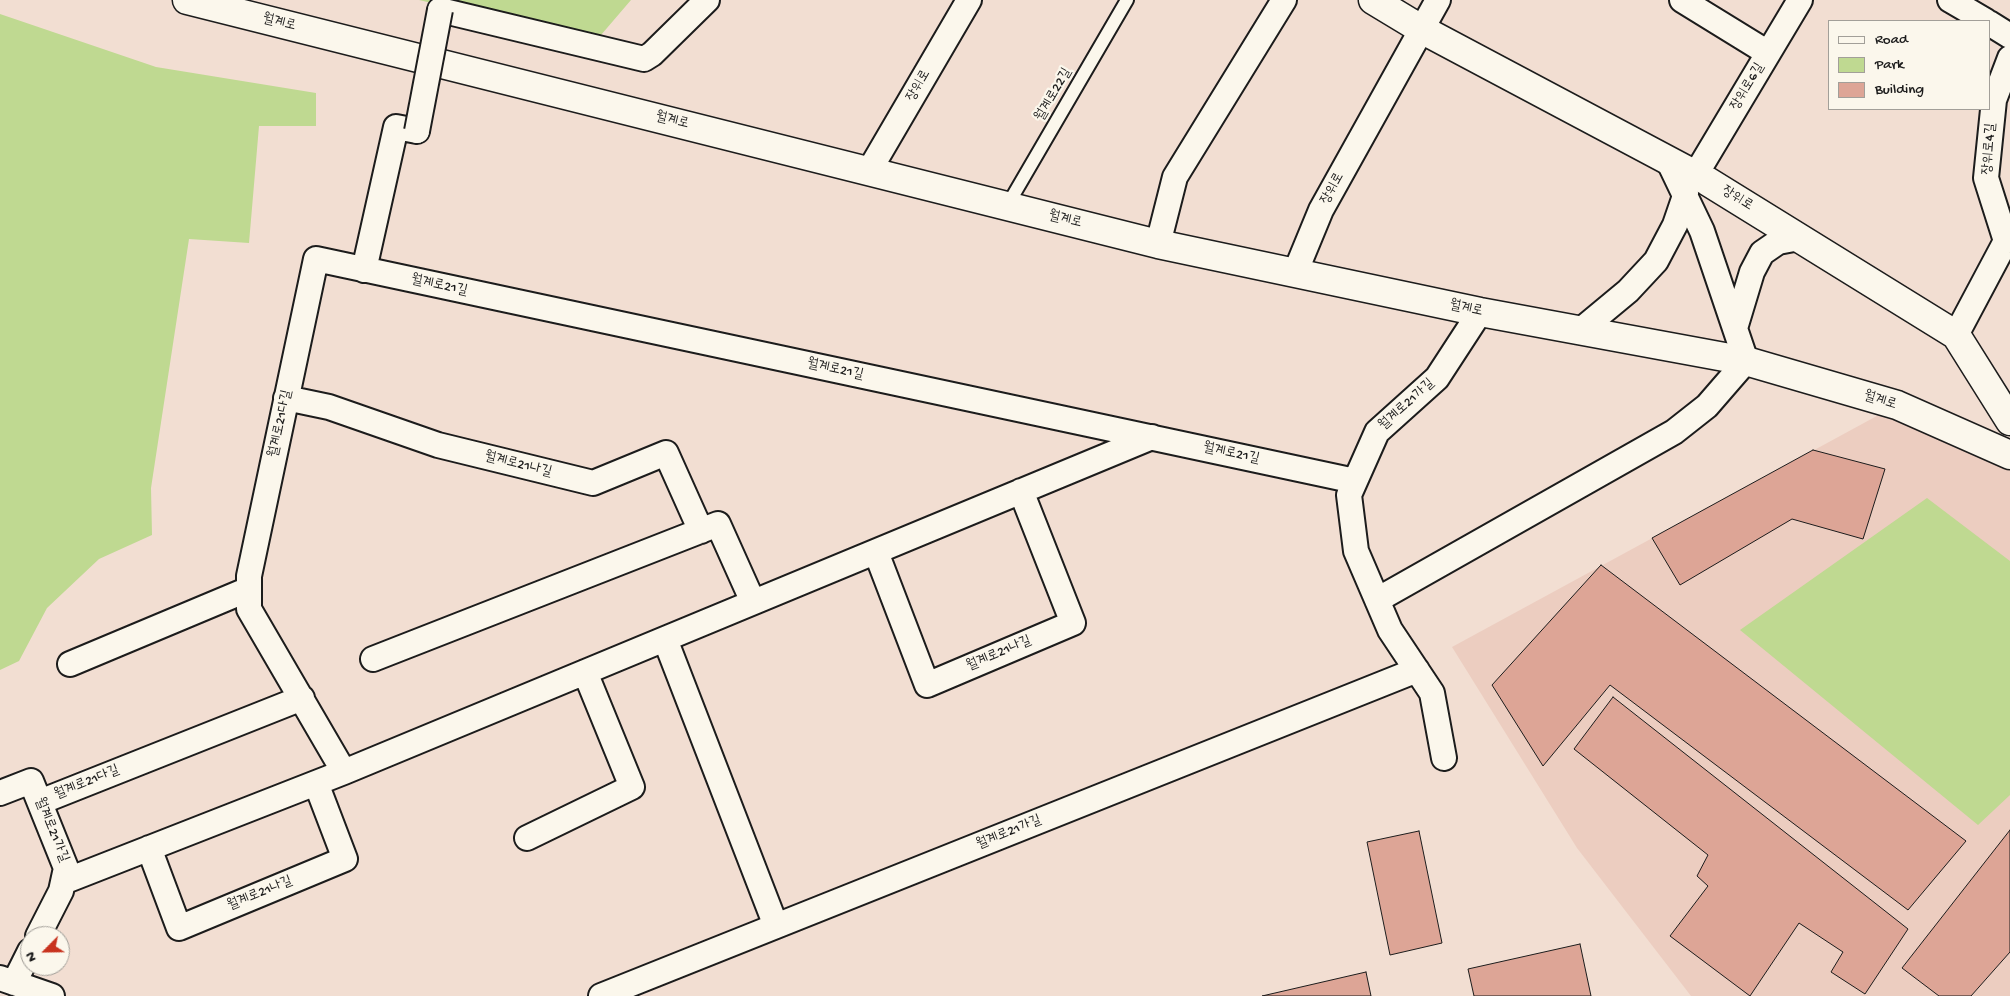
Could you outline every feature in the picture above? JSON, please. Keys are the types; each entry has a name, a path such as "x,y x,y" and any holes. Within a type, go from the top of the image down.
{"main road":[{"name":"월계로","path":"187,0 1158,244 1480,312 1746,361 1897,405 2010,454"},
{"name":"장위로","path":"1373,0 1421,29 1668,160 1691,184 1799,238 1956,336 2010,421"}],"street":[{"path":"364,270 396,127 418,131 440,10 644,59 652,54 707,0"},
{"name":"장위로","path":"869,171 969,0"},
{"path":"1158,244 1175,177 1284,0"},
{"path":"1421,29 1438,0"},
{"path":"1682,0 1768,53"},
{"name":"장위로6길","path":"1581,330 1628,291 1656,261 1675,225 1691,184 1800,0"},
{"path":"1950,0 1984,20"},
{"path":"1990,24 2010,36"},
{"name":"장위로","path":"1295,273 1322,210 1421,29"},
{"name":"장위로4길","path":"2008,240 1986,178 1994,100 2010,58"},
{"path":"1377,600 1674,432 1707,406 1746,361 1736,325 1702,231 1691,184"},
{"path":"1736,325 1752,272 1762,253 1778,242 1799,238"},
{"path":"1956,336 2008,240"},
{"name":"월계로21길","path":"316,259 1355,480"},
{"name":"월계로21다길","path":"316,259 249,576 249,608 344,772"},
{"name":"월계로21가길","path":"1444,758 1432,693 1390,630 1356,552 1349,495 1377,432 1437,378 1480,312"},
{"name":"월계로21나길","path":"286,398 329,407 438,444 593,483 666,453 701,531"},
{"path":"63,882 344,772 1152,438"},
{"name":"월계로21나길","path":"876,552 927,685 1073,623 1021,491"},
{"path":"373,659 718,524 753,602"},
{"path":"70,664 249,589"},
{"path":"665,639 776,926"},
{"name":"월계로21가길","path":"601,996 1417,670"},
{"path":"527,838 632,787 585,672"},
{"name":"월계로21다길","path":"40,802 302,698"},
{"name":"월계로21가길","path":"0,793 30,781 66,868 61,891 43,926"},
{"name":"월계로21나길","path":"149,848 179,928 344,859 316,783"},
{"path":"20,964 7,980 52,996"}],"lane":[{"name":"월계로22길","path":"1007,206 1127,0"}],"shaded area":[{"path":"1897,405 2010,455 2010,996 1691,996 1577,848 1452,647"}],"green space":[{"path":"419,0 631,0 595,42"},
{"path":"0,14 156,67 316,93 316,126 259,126 249,243 189,239 151,488 152,535 99,559 47,608 19,661 0,670"},
{"path":"1927,498 2010,561 2010,795 1978,825 1740,630"}],"building":[{"path":"1813,450 1885,469 1863,539 1792,519 1680,585 1652,538"},
{"path":"1601,565 1966,841 1908,910 1610,685 1543,766 1492,685"},
{"path":"1613,697 1908,929 1865,994 1831,972 1843,952 1799,923 1750,996 1670,936 1708,886 1697,876 1708,855 1574,749"},
{"path":"2010,830 2010,952 1971,996 1939,996 1902,968"},
{"path":"1419,831 1442,943 1390,955 1367,842"},
{"path":"1580,944 1591,996 1474,996 1468,969"},
{"path":"1366,972 1371,996 1262,996"}]}
